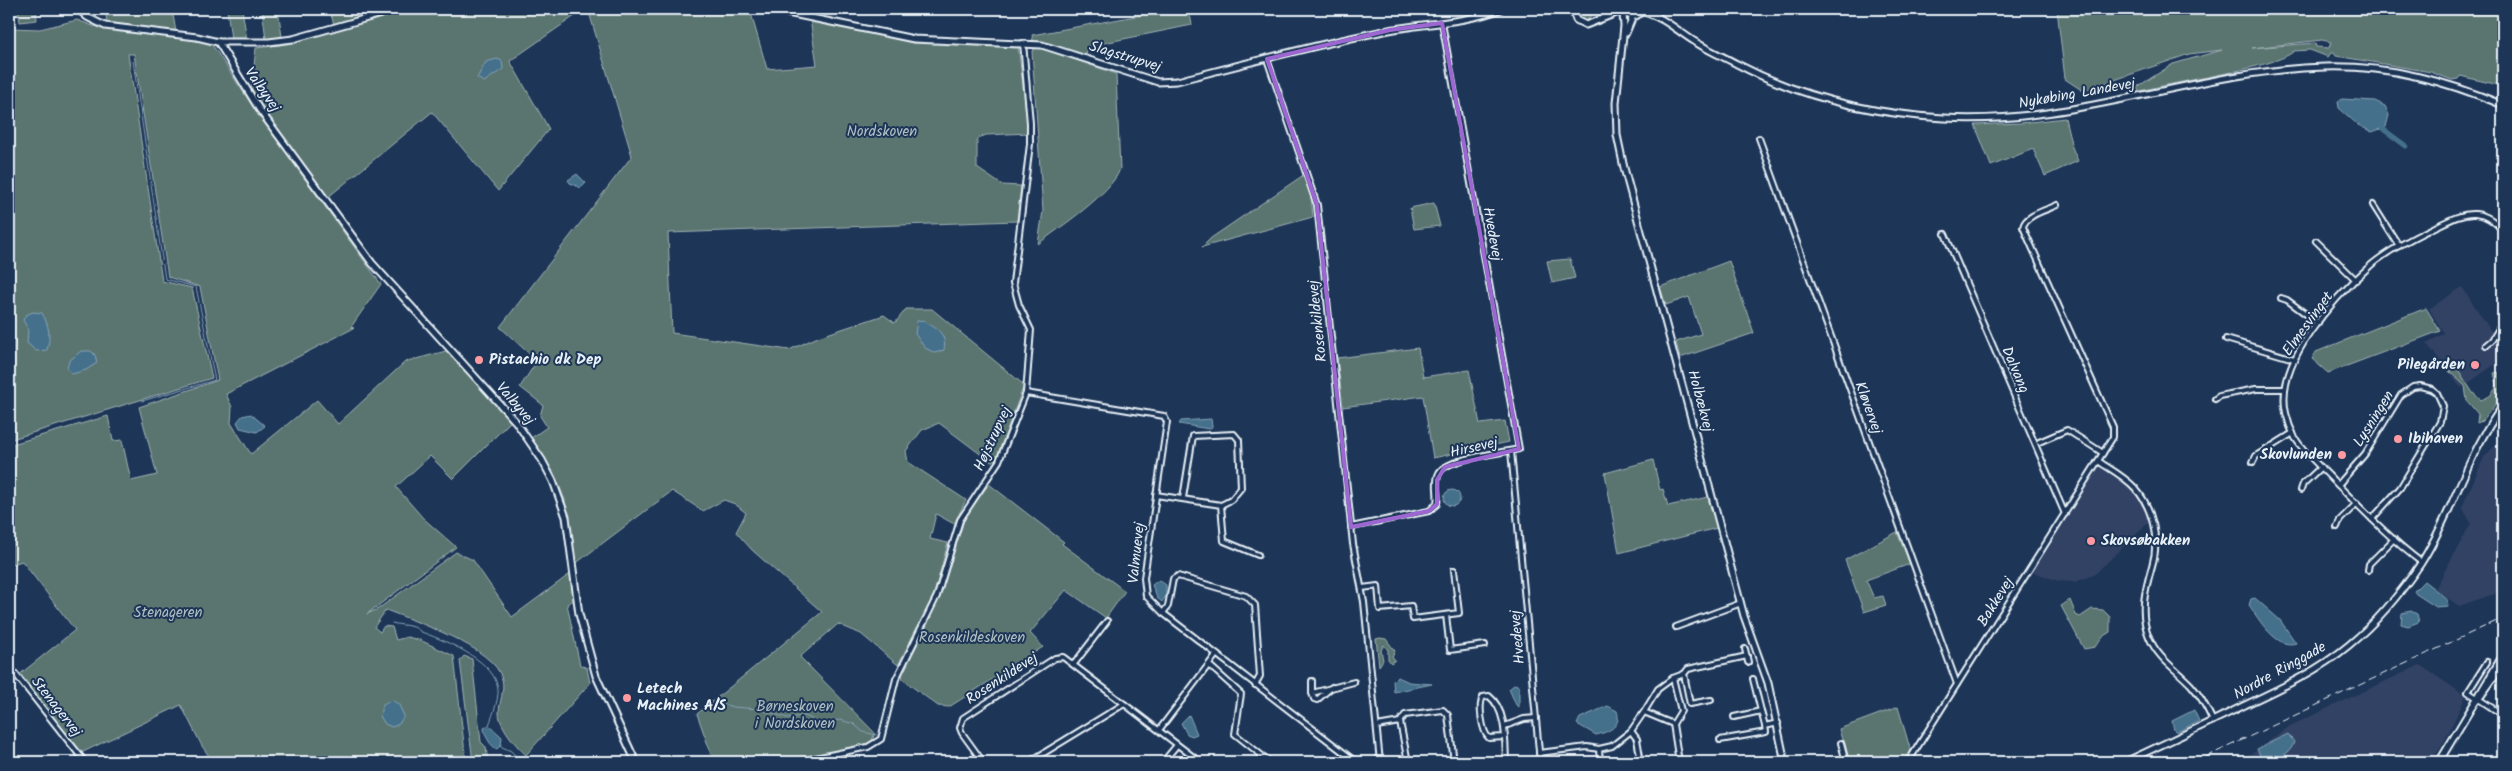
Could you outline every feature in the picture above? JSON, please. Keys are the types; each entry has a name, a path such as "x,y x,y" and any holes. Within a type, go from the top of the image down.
{"street":[{"path":"78,9 87,17 105,26 189,36 218,42 262,43 293,39 399,9"},
{"name":"Slagstrupvej","path":"768,9 914,39 1042,44 1158,82 1177,81 1390,30 1442,23 1501,9"},
{"path":"1572,9 1578,23 1586,25 1619,12 1633,16 1644,10"},
{"path":"1591,24 1610,9"},
{"name":"Nykøbing Landevej","path":"1651,9 1666,22"},
{"name":"Nykøbing Landevej","path":"1644,10 1712,51 1778,82 1844,103 1901,114 1974,119 2045,114 2246,74 2326,67 2362,68 2415,75 2463,89 2503,105"},
{"name":"Holbækvej","path":"1619,12 1623,43"},
{"name":"Holbækvej","path":"1633,16 1623,43 1616,103 1620,152 1741,603 1768,683 1785,762"},
{"name":"Hvedevej","path":"1442,23 1519,449"},
{"name":"Valbyvej","path":"218,42 259,109 372,263 392,288 516,422 542,460 553,481 566,517 576,598 588,651 606,702 636,762"},
{"name":"Højstrupvej","path":"796,762 868,747 881,739 896,679 937,596 960,520 999,461 1026,393 1031,330 1019,305 1013,283 1030,144 1023,42"},
{"name":"Rosenkildevej","path":"1267,58 1317,205 1351,527 1362,588 1380,762"},
{"name":"Kløvervej","path":"1759,138 1957,684"},
{"name":"Bakkevej","path":"1908,762 2113,437 2113,427 2024,228 2024,223 2029,218 2058,205"},
{"path":"2373,205 2399,246"},
{"name":"Elmesvinget","path":"2421,562 2372,519 2302,448 2293,433 2285,412 2285,389 2294,359 2318,323 2372,264 2399,246 2462,216 2475,214 2487,216 2503,231"},
{"name":"Dalvang","path":"1945,234 2065,514"},
{"path":"2316,241 2356,280"},
{"path":"2281,298 2287,300 2318,323"},
{"path":"2486,344 2492,340 2503,322"},
{"path":"2226,339 2294,359"},
{"name":"Lysningen","path":"2338,484 2365,454 2401,394 2412,387 2420,386 2432,389 2437,393 2443,406 2440,422 2400,488 2372,519"},
{"path":"2215,399 2219,396 2256,389 2285,389"},
{"name":"Valmuevej","path":"1026,393 1164,416 1167,422 1144,588 1152,604 1356,762"},
{"name":"Nordre Ringgade","path":"2126,762 2308,673 2342,651 2384,612 2421,562 2451,508 2478,447 2503,406"},
{"path":"2039,442 2067,430 2103,453"},
{"path":"2253,462 2256,456 2293,433"},
{"path":"1156,495 1221,505 1231,500 1241,488 1239,440 1234,434 1192,436 1183,498"},
{"name":"Hirsevej","path":"1351,527 1429,511 1437,504 1437,480 1444,467 1458,461 1519,449"},
{"name":"Hvedevej","path":"1511,451 1540,762"},
{"path":"2098,461 2134,486 2151,515 2156,546 2144,592 2145,625 2149,638 2162,659 2195,690 2213,721"},
{"path":"2301,490 2303,484 2321,467"},
{"path":"2337,527 2340,520 2356,503"},
{"path":"1221,505 1224,541 1258,555"},
{"path":"2368,570 2369,564 2394,539"},
{"path":"1362,588 1378,586 1380,610 1411,606 1413,619 1459,613 1454,570"},
{"path":"1163,613 1168,606 1173,579 1178,576 1246,596 1256,605 1260,676 1255,685"},
{"path":"1676,627 1741,603"},
{"path":"1446,614 1450,650 1485,645"},
{"path":"1074,664 1107,621"},
{"path":"1745,649 1748,662"},
{"path":"1158,730 1216,655"},
{"path":"1539,753 1587,746 1599,749 1616,744 1631,731 1658,689 1673,678 1684,674 1688,669 1747,656"},
{"path":"2439,762 2503,656"},
{"name":"Rosenkildevej","path":"983,762 962,732 961,723 966,716 1054,658 1063,657 1200,762"},
{"path":"2487,662 2468,692 2503,715"},
{"path":"1209,664 1241,694 1235,734 1270,762"},
{"path":"2478,699 2486,692 2503,665"},
{"name":"Stenagervej","path":"9,666 85,762"},
{"path":"1684,674 1690,704 1711,700"},
{"path":"1673,678 1681,711 1673,724 1679,762"},
{"path":"1720,740 1766,732 1753,679"},
{"path":"1312,681 1312,692 1314,699 1317,700 1333,686"},
{"path":"1312,692 1354,682"},
{"path":"1504,737 1489,738 1485,734 1480,703 1483,697 1489,696 1494,700 1504,726 1506,762"},
{"path":"1029,762 1124,704"},
{"path":"1377,726 1400,722 1406,715 1440,709 1445,711 1454,762"},
{"path":"1734,716 1761,711"},
{"path":"1644,712 1673,724"},
{"path":"1504,726 1536,718"},
{"path":"1400,722 1408,762"},
{"path":"1765,726 1778,724"},
{"path":"1631,731 1637,739 1641,762"},
{"path":"1841,742 1846,762"},
{"path":"1163,762 1177,745"},
{"path":"1599,749 1600,762"}],"highlighted area":[{"path":"1442,23 1519,449 1445,467 1437,480 1437,504 1429,511 1351,527 1317,205 1267,59 1390,30"}],"shaded area":[{"path":"497,59 502,61 503,69 484,82 477,78 486,62"},
{"path":"2342,99 2375,101 2385,106 2389,115 2386,127 2372,132 2358,125 2339,108 2338,101"},
{"path":"577,174 586,183 581,188 570,183 568,180"},
{"path":"2462,287 2503,349 2503,359 2461,388 2427,344 2444,333 2429,309"},
{"path":"33,312 42,313 46,322 49,331 47,350 36,351 27,343 28,329 23,320 26,315"},
{"path":"923,320 940,332 944,339 944,350 935,353 925,348 915,334 917,321"},
{"path":"81,351 91,351 95,355 97,363 86,370 72,374 67,368 69,361"},
{"path":"251,414 265,426 257,432 240,428 237,422 242,416"},
{"path":"1211,419 1212,427 1209,429 1179,424 1181,421"},
{"path":"2503,437 2503,591 2459,606 2435,589 2471,523 2462,507 2484,457"},
{"name":"Skovsøbakken","path":"2099,467 2131,488 2142,504 2149,522 2094,575 2075,582 2058,581 2033,572"},
{"path":"1452,490 1460,498 1452,506 1444,498"},
{"path":"1159,580 1166,585 1166,596 1162,602 1157,598 1152,585"},
{"path":"2424,581 2447,599 2448,606 2436,607 2416,594 2414,591"},
{"path":"2255,598 2280,620 2296,643 2281,642 2268,632 2249,605 2251,599"},
{"path":"2411,611 2417,614 2419,622 2408,626 2401,624 2402,613"},
{"path":"2420,665 2466,696 2445,740 2431,762 2240,762 2290,726"},
{"path":"1398,677 1409,682 1432,684 1394,692 1393,681"},
{"path":"1515,684 1519,686 1519,707 1516,705 1509,689"},
{"path":"392,700 399,705 404,716 399,724 392,727 385,724 380,716 383,705"},
{"path":"1608,706 1617,711 1618,716 1618,721 1610,730 1596,735 1577,724 1580,718"},
{"path":"2194,710 2199,721 2177,732 2174,730 2172,721"},
{"path":"1189,715 1197,734 1192,736 1187,734 1181,723"},
{"path":"489,725 502,737 501,745 497,749 490,743 485,734 484,728"},
{"path":"2288,734 2294,742 2289,751 2277,759 2263,762 2257,749"}],"green space":[{"path":"18,9 36,9 37,20 20,22"},
{"path":"105,9 172,9 176,32 107,22"},
{"path":"227,9 242,9 247,40 231,39"},
{"path":"262,9 278,9 282,37 266,39"},
{"path":"329,9 354,9 357,17 334,24"},
{"path":"414,9 581,9 582,11 510,61 549,129 498,191 432,112 327,198 251,91 256,48 280,45"},
{"name":"Nordskoven","path":"588,9 750,10 767,69 817,65 810,19 913,43 1018,46 1029,133 986,135 977,139 977,168 1002,185 1021,186 1017,221 668,233 672,333 789,350 818,337 884,315 895,323 906,309 932,309 1024,385 996,459 991,462 939,423 922,430 906,451 908,462 966,500 954,524 936,514 930,539 948,543 934,594 898,665 861,634 838,624 800,657 875,733 871,743 784,762 714,762 697,714 822,612 752,550 736,532 746,513 735,504 724,500 703,511 672,491 575,564 565,500 554,473 531,438 547,427 540,416 543,405 520,387 537,361 500,327 632,156"},
{"path":"1174,9 1189,9 1192,25 1089,46 1085,56 1033,41 1032,35"},
{"path":"1576,9 1601,9 1584,21 1578,16"},
{"path":"2057,9 2503,9 2503,86 2460,76 2458,79 2452,80 2431,72 2336,56 2334,53 2331,53 2328,57 2310,50 2294,51 2284,57 2246,69 2141,91 2137,87 2173,64 2222,50 2189,54 2083,91 2065,79","holes":["2322,40 2331,42 2329,48 2316,47 2315,43 2252,48"]},
{"name":"Stenageren","path":"77,20 93,26 211,43 255,110 381,284 351,327 354,328 226,394 232,407 231,423 251,454 317,400 338,424 405,362 446,351 511,421 453,479 430,456 396,487 423,518 456,547 367,614 378,609 456,552 473,560 512,617 570,574 574,600 567,604 580,665 587,668 590,683 526,755 509,736 502,724 499,709 503,683 496,667 485,656 452,637 386,610 374,627 380,632 384,626 392,627 396,640 407,637 420,640 454,656 466,762 213,762 202,746 181,705 81,753 19,675 75,630 22,561 9,565 9,445 108,416 113,441 122,440 131,481 157,475 139,407 218,380 200,287 168,277 134,54 128,54 162,281 192,288 212,378 9,440 9,28 40,29"},
{"path":"1036,48 1042,48 1116,74 1120,169 1107,189 1071,220 1038,244 1043,211 1032,51"},
{"path":"2065,118 2072,147 2078,161 2045,176 2033,149 1991,166 1975,125 2021,123"},
{"path":"1305,174 1311,197 1313,217 1202,247 1211,238"},
{"path":"1434,203 1440,226 1414,229 1410,208"},
{"path":"1570,259 1575,278 1552,283 1547,261"},
{"path":"1729,261 1754,333 1680,358 1676,342 1701,334 1689,297 1666,305 1660,287"},
{"path":"2426,308 2440,331 2328,373 2312,359 2316,352"},
{"path":"1418,348 1423,377 1469,370 1480,424 1505,421 1509,442 1433,458 1423,396 1343,407 1337,358"},
{"path":"2457,368 2473,393 2481,400 2490,396 2497,385 2494,373 2498,372 2502,387 2501,393 2496,404 2482,421 2477,423 2478,414 2467,401 2465,386 2449,371"},
{"path":"1653,460 1660,490 1663,489 1668,506 1708,497 1717,528 1619,553 1605,473"},
{"name":"Rosenkildeskoven","path":"989,484 1064,542 1062,544 1125,591 1106,618 1066,590 1030,633 1043,647 949,707 938,706 902,679 903,673 928,623 945,581 965,517"},
{"path":"1897,532 1910,564 1866,580 1874,598 1883,596 1886,605 1864,612 1845,560"},
{"path":"2070,600 2076,615 2080,617 2092,609 2103,610 2110,617 2110,632 2102,637 2095,647 2084,649 2061,606"},
{"path":"1376,639 1386,639 1395,651 1392,656 1395,660 1391,663 1388,659 1388,650 1384,645 1381,650 1383,660 1379,666"},
{"path":"464,656 472,659 481,742 486,747 488,762 473,762 460,661"},
{"path":"1898,707 1911,752 1899,762 1848,762 1839,729"}],"waterway":[{"path":"133,61 165,279 196,287 215,380 142,401"},
{"path":"2383,129 2406,146"},
{"path":"392,623 414,627 423,633 444,641 466,652 486,667 493,675 498,688 496,704 489,725"},
{"path":"716,702 733,707 759,709 787,718 805,716 812,719"},
{"path":"827,722 840,720 854,724 863,732 877,735"},
{"path":"500,746 511,751 522,762"}],"railway":[{"path":"2195,762 2503,618"}],"place":[{"name":"Pistachio dk Dep","path":"479,360"},
{"name":"Pilegården","path":"2475,365"},
{"name":"Ibihaven","path":"2398,439"},
{"name":"Skovlunden","path":"2342,455"},
{"name":"Skovsøbakken","path":"2091,541"},
{"name":"Letech Machines A/S","path":"627,698"}],"park label":[{"name":"Børneskoven i Nordskoven","path":"795,716"}]}
